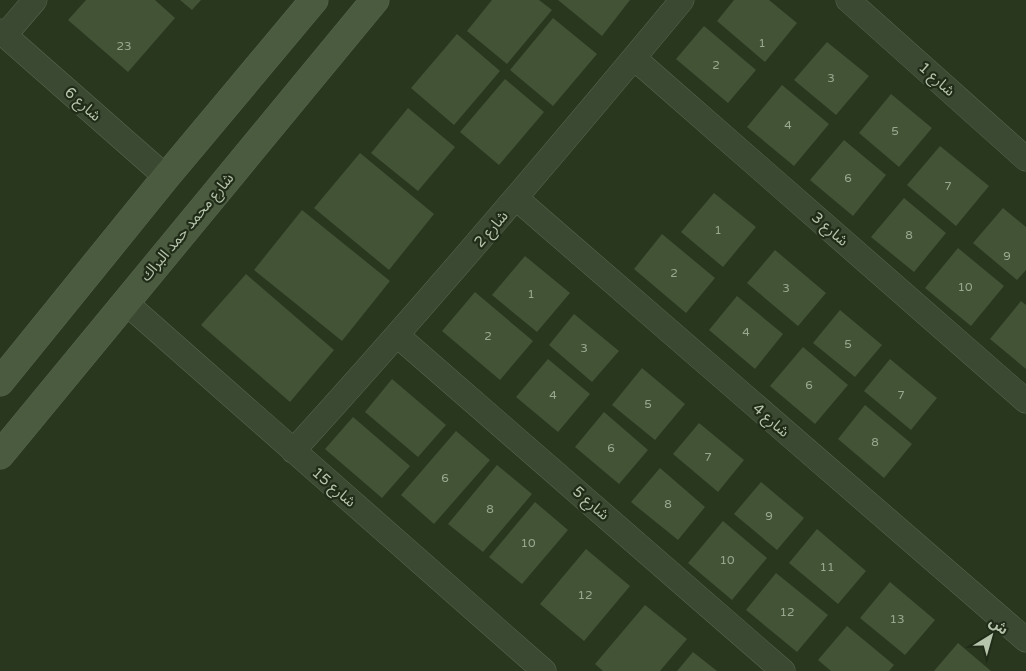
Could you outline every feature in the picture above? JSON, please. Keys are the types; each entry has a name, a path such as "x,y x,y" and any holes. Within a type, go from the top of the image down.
{"street":[{"path":"2,33 35,0"},
{"path":"0,382 314,0"},
{"name":"شارع محمد حمد البراك","path":"0,455 375,0"},
{"name":"شارع 2","path":"293,451 398,336 516,199 682,0"},
{"name":"شارع 1","path":"848,0 1026,159"},
{"name":"شارع 6","path":"2,33 166,178"},
{"name":"شارع 3","path":"634,58 1026,401"},
{"name":"شارع 4","path":"516,199 1026,640"},
{"name":"شارع 15","path":"125,302 544,671"},
{"name":"شارع 5","path":"398,336 784,671"}],"building":[{"path":"86,0 155,0 175,18 128,72 68,20"},
{"path":"180,0 201,0 192,10"},
{"path":"492,0 539,0 552,10 507,64 467,31"},
{"path":"558,0 630,0 602,36"},
{"path":"734,0 769,0 797,23 765,62 717,21"},
{"path":"553,18 597,54 553,106 510,70"},
{"path":"704,26 756,70 728,103 676,59"},
{"path":"457,34 500,71 454,125 411,88"},
{"path":"827,42 869,76 836,115 794,80"},
{"path":"505,79 544,112 499,165 460,132"},
{"path":"782,85 829,124 794,166 747,127"},
{"path":"891,94 932,128 899,167 859,133"},
{"path":"408,108 455,147 418,191 371,153"},
{"path":"844,140 886,175 853,216 810,180"},
{"path":"940,146 989,186 956,226 907,185"},
{"path":"360,153 434,214 389,270 314,208"},
{"path":"714,193 756,227 723,267 681,232"},
{"path":"904,198 946,233 914,272 871,237"},
{"path":"1003,208 1026,227 1026,270 1017,280 973,243"},
{"path":"302,210 390,281 342,341 254,270"},
{"path":"662,234 715,278 686,313 634,269"},
{"path":"958,248 1004,286 971,326 925,288"},
{"path":"775,250 826,293 798,326 747,283"},
{"path":"525,256 570,293 537,332 492,295"},
{"path":"246,274 334,350 290,402 201,325"},
{"path":"475,292 533,341 500,380 442,331"},
{"path":"737,296 783,334 755,369 709,330"},
{"path":"1021,301 1026,305 1026,369 990,339"},
{"path":"840,310 882,345 855,377 813,343"},
{"path":"574,314 619,351 592,382 549,345"},
{"path":"803,347 848,385 815,424 770,386"},
{"path":"548,359 590,394 558,432 516,397"},
{"path":"890,359 937,398 911,430 864,391"},
{"path":"642,368 685,404 655,440 612,405"},
{"path":"392,379 446,425 418,457 365,412"},
{"path":"865,405 912,444 884,478 838,439"},
{"path":"604,412 648,450 619,484 575,447"},
{"path":"353,417 410,466 382,498 325,449"},
{"path":"699,423 744,460 718,492 673,454"},
{"path":"456,431 490,460 434,524 401,495"},
{"path":"497,465 532,494 483,552 448,524"},
{"path":"660,468 705,507 678,540 631,502"},
{"path":"761,482 804,518 777,550 734,514"},
{"path":"535,502 568,530 522,584 489,557"},
{"path":"723,521 767,558 732,600 688,563"},
{"path":"817,529 866,571 838,604 789,563"},
{"path":"586,549 630,586 584,641 540,604"},
{"path":"776,573 828,615 797,652 746,610"},
{"path":"890,582 935,620 905,655 860,618"},
{"path":"645,605 687,639 660,671 603,671 595,664"},
{"path":"847,626 894,665 889,671 831,671 818,660"},
{"path":"958,643 991,671 934,671"},
{"path":"693,652 717,671 677,671"}]}
